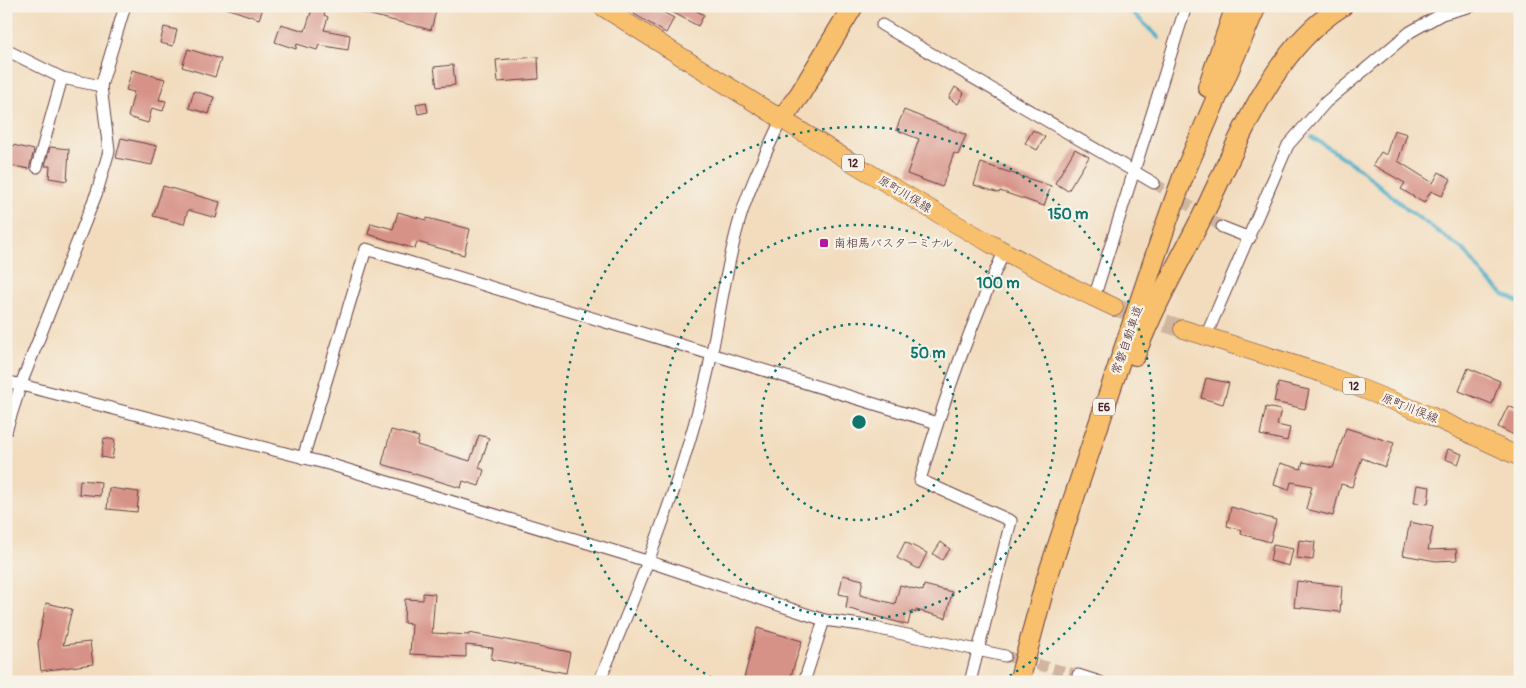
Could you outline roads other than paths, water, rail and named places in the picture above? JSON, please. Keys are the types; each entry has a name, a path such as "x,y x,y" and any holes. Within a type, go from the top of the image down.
{"highway":[{"path":"781,120 791,88 840,6"},
{"path":"781,120 800,94 853,6"},
{"path":"1164,230 1196,121 1236,6"},
{"name":"常磐自動車道","path":"1019,682 1045,584 1164,230 1184,174 1256,6"},
{"path":"1045,584 1072,526 1105,430 1143,334 1255,109 1292,50 1313,28 1342,6"}],"main road":[{"name":"原町川俣線","path":"601,6 781,120 1004,252 1114,307"},
{"name":"原町川俣線","path":"1183,329 1330,376 1431,416 1520,457"}],"street":[{"path":"6,431 22,384 97,192 109,151 101,86 125,6"},
{"path":"1094,298 1186,6"},
{"path":"1206,336 1250,238 1288,146 1326,102 1410,32 1442,14 1472,6"},
{"path":"882,25 1154,183"},
{"path":"6,50 62,78 101,86"},
{"path":"37,167 62,78"},
{"path":"599,682 650,562 678,479 711,355 739,221 781,120"},
{"path":"1222,227 1250,238"},
{"path":"302,458 366,249 937,422"},
{"path":"970,682 1011,521 920,480 937,422 982,300 1004,252"},
{"path":"6,381 302,458 650,562 824,620 861,625 1005,656"},
{"path":"804,682 824,620"},
{"path":"1078,675 1100,682"}],"waterway":[{"path":"1126,6 1159,38"},
{"path":"1312,137 1360,169 1408,210 1465,251 1485,277 1503,294 1520,303"}],"tunnel":[{"path":"1154,183 1222,227"},
{"path":"1114,307 1183,329"},
{"path":"1005,656 1078,675"}],"place":[{"name":"南相馬バスターミナル","path":"824,243"}]}
